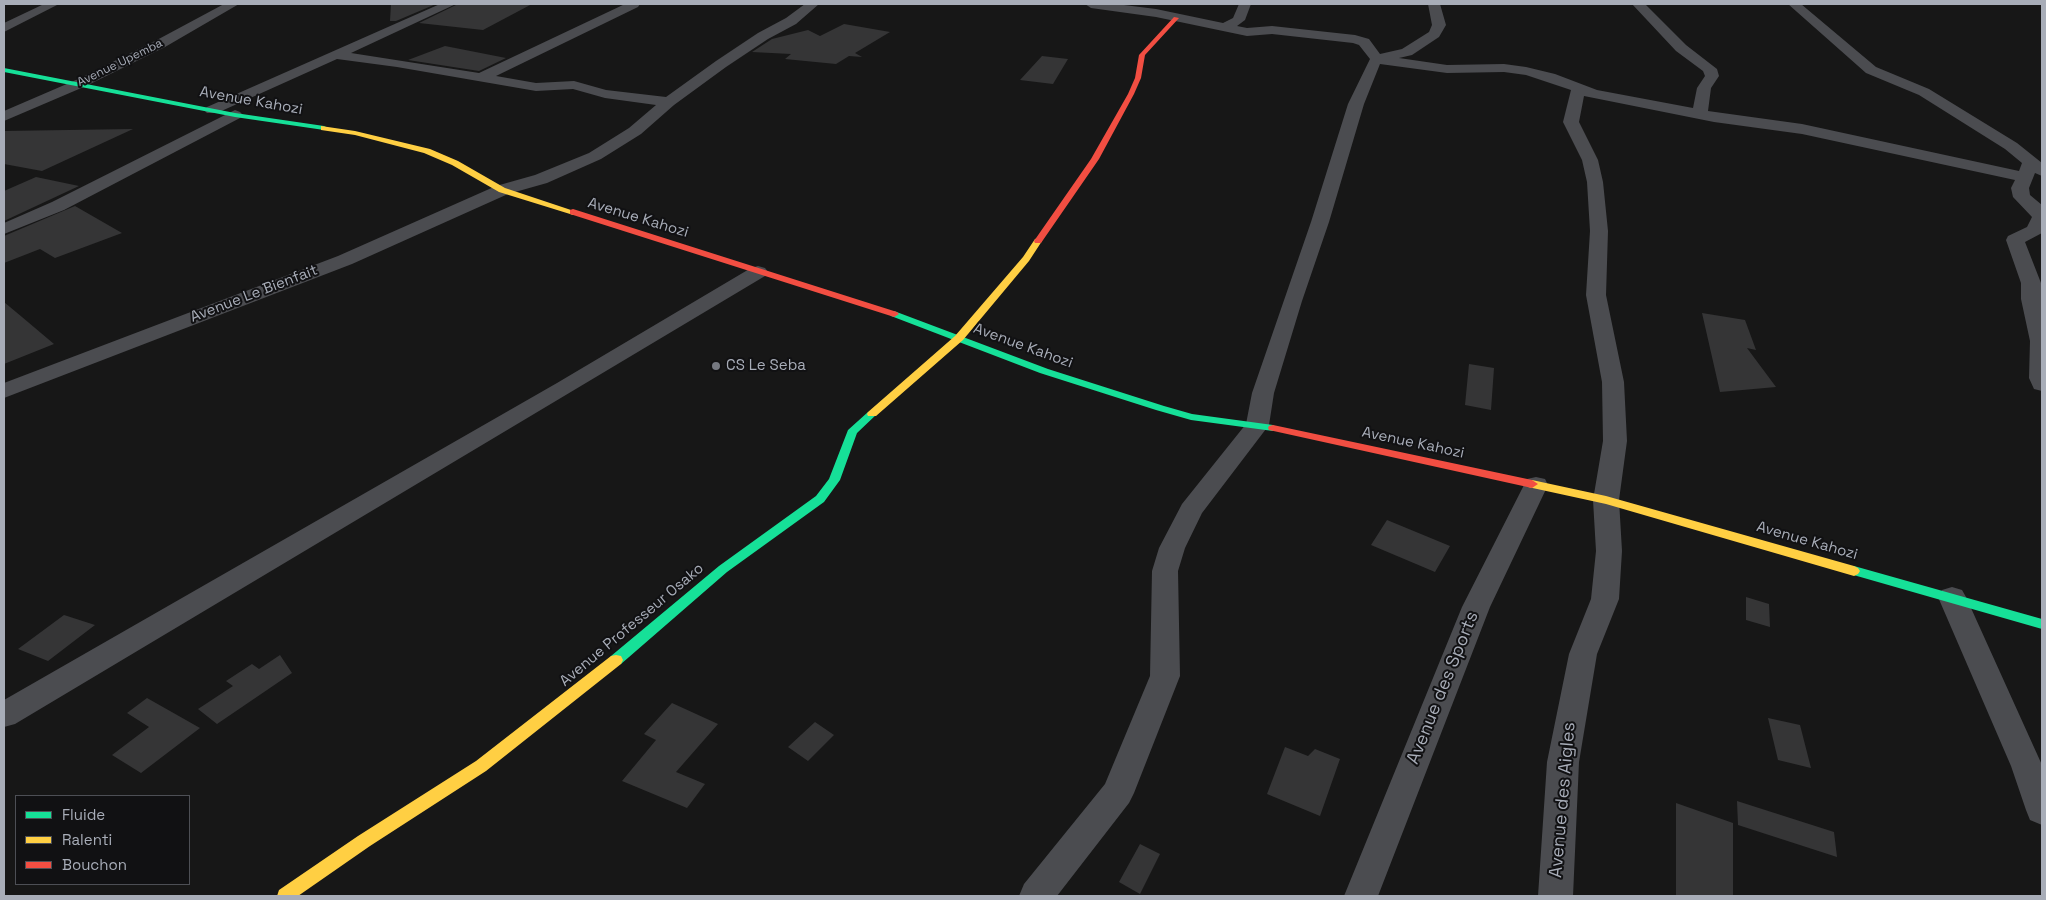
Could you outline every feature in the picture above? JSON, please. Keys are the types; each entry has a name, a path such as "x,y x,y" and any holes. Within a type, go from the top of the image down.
{"street":[{"path":"4,28 53,4"},
{"name":"Avenue Upemba","path":"4,116 81,83 160,44 233,4"},
{"path":"212,110 450,4"},
{"path":"481,78 634,4"},
{"name":"Avenue Le Bienfait","path":"4,392 345,260 502,190 541,180 595,156 635,131 669,102 721,64 763,36 791,21 813,4"},
{"path":"1091,4 1247,32 1272,30 1355,39 1364,42 1377,59 1447,69 1504,68 1526,71 1550,76 1578,90 1700,114 1802,129 2032,170"},
{"path":"1224,28 1239,20 1245,4"},
{"path":"1036,896 1118,793 1166,676 1165,571 1172,548 1192,510 1257,425 1263,393 1320,222 1338,156 1372,64 1377,59 1407,52 1434,34 1439,25 1434,4"},
{"path":"1638,4 1681,48 1710,69 1712,76 1704,88 1700,114"},
{"path":"1794,4 1871,70 1924,92 2011,146 2032,170"},
{"name":"Avenue Professeur Osako","path":"285,896 364,841 481,766 597,676 723,569 759,541 820,499 834,480 852,432 959,338 1026,259 1095,159 1131,94 1138,78 1142,55 1176,18"},
{"path":"334,55 536,87 574,85 605,94 669,102"},
{"name":"Avenue Kahozi","path":"4,70 81,83 235,115 355,134 427,151 455,163 502,190 758,272 891,312 1044,371 1160,408 1206,419 1257,425 1606,500 2042,624"},
{"name":"Avenue des Aigles","path":"1555,896 1563,762 1583,654 1605,600 1609,551 1606,500 1614,441 1613,382 1596,295 1599,231 1595,182 1590,160 1571,122 1578,90"},
{"path":"4,229 58,206 235,115"},
{"path":"2032,170 2020,188 2022,197 2038,210 2041,217 2035,230 2015,240 2031,283 2031,299 2040,341 2040,378 2042,384"},
{"path":"4,715 565,388 758,272"},
{"name":"Avenue des Sports","path":"1361,896 1476,606 1536,485"},
{"path":"1952,597 2026,766 2042,810"}],"building":[{"path":"391,4 436,4 396,21 390,21"},
{"path":"458,4 532,4 483,30 419,23"},
{"path":"844,24 890,32 855,53 862,57 849,56 836,64 785,59 791,54 752,52 772,39 808,30 820,36"},
{"path":"445,46 506,58 479,71 408,60"},
{"path":"1042,56 1068,59 1053,84 1020,80"},
{"path":"133,129 42,171 4,164 4,131"},
{"path":"36,177 79,186 4,221 4,191"},
{"path":"75,206 122,233 55,258 40,249 4,263 4,236"},
{"path":"4,302 22,317 54,344 4,364"},
{"path":"1702,313 1745,320 1756,350 1747,348 1776,387 1720,392"},
{"path":"1469,364 1494,368 1491,410 1465,405"},
{"path":"1387,520 1450,546 1435,572 1371,545"},
{"path":"1746,597 1769,604 1770,627 1746,620"},
{"path":"64,615 95,625 48,661 18,649"},
{"path":"280,655 292,673 217,724 198,709 233,686 226,681 252,664 259,669"},
{"path":"147,698 200,728 141,773 112,755 149,727 127,713"},
{"path":"672,703 718,724 676,772 705,784 687,808 622,781 656,740 644,734"},
{"path":"1768,718 1800,725 1811,768 1778,760"},
{"path":"815,722 834,735 808,761 788,747"},
{"path":"1285,747 1308,756 1315,749 1340,759 1320,816 1267,794"},
{"path":"1737,801 1834,832 1837,857 1738,825"},
{"path":"1676,803 1733,823 1733,896 1676,896"},
{"path":"1140,844 1160,854 1140,894 1119,882"}],"traffic: fast":[{"path":"4,70 235,115 324,128"},
{"path":"894,314 1044,371 1160,408 1191,417 1273,428"},
{"path":"616,660 723,569 820,499 834,480 852,432 872,414"},
{"path":"1854,571 2042,624"}],"traffic: slow":[{"path":"324,128 355,133 427,151 455,163 502,190 573,212"},
{"path":"872,414 959,338 1026,259 1038,241"},
{"path":"1532,484 1606,500 1854,571"},
{"path":"285,896 364,841 481,766 616,660"}],"traffic: jam":[{"path":"1038,241 1095,159 1131,94 1138,78 1142,55 1176,18"},
{"path":"573,212 894,314"},
{"path":"1273,428 1532,484"}],"place":[{"name":"CS Le Seba","path":"716,366"}]}
